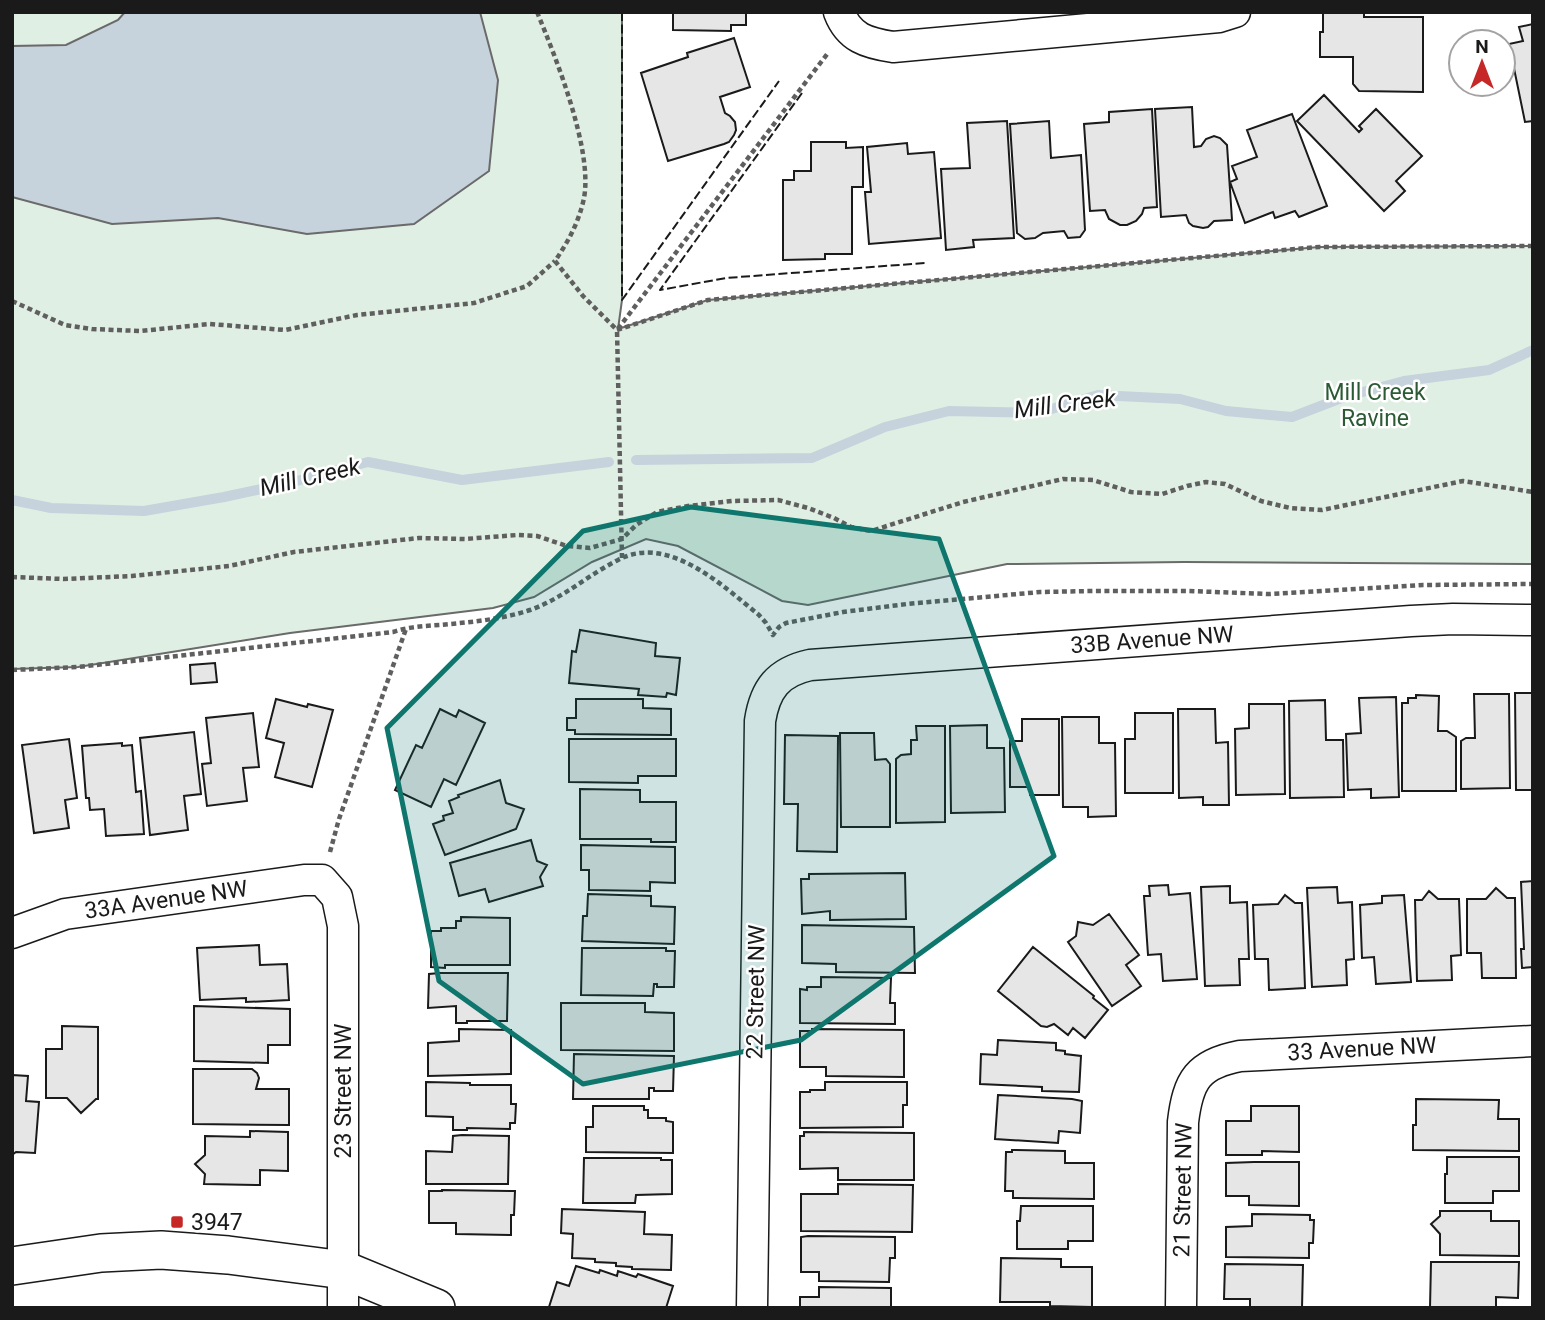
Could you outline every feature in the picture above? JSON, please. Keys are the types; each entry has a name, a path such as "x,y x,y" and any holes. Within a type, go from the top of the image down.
{"street":[{"path":"843,20 860,38 893,47 1219,17 1235,12"},
{"name":"33B Avenue NW","path":"777,681 787,673 810,665 1411,621 1533,620"},
{"name":"22 Street NW","path":"752,1308 760,721 763,704 777,681"},
{"name":"33A Avenue NW","path":"12,933 65,914 304,880 322,880"},
{"name":"23 Street NW","path":"322,880 337,897 343,926 343,1308"},
{"name":"33 Avenue NW","path":"1197,1075 1212,1064 1240,1056 1533,1041"},
{"name":"21 Street NW","path":"1181,1308 1183,1122 1185,1103 1197,1075"},
{"path":"12,1266 101,1253 161,1250 228,1255 344,1270 436,1308"}],"path":[{"path":"12,301 65,325 92,329 140,331 210,324 285,330 357,315 474,303 527,286 555,261 567,244 585,195 585,171 575,119 537,12"},
{"path":"622,558 617,330 843,20"},
{"path":"617,330 708,300 1319,247 1533,246"},
{"path":"555,261 583,296 617,330"},
{"path":"12,577 63,579 132,576 229,566 294,552 419,538 537,536 567,546 590,548 622,539 636,524 657,512 732,501 778,500 808,508 850,527 871,530 963,502 1063,478 1093,480 1131,492 1162,494 1206,482 1225,484 1261,501 1290,508 1322,510 1463,481 1533,492"},
{"path":"12,670 78,667 490,620 531,610 622,558 648,552 666,555 692,566 721,585 759,615 773,635 786,622 843,612 1040,592 1175,591 1269,594 1423,585 1533,584"},
{"path":"322,880 339,819 406,628"}],"highlighted area":[{"path":"691,507 939,539 1054,856 801,1040 583,1084 439,981 387,728 583,531"}],"green space":[{"name":"Mill Creek Ravine","path":"12,12 622,12 622,300 618,329 708,300 1319,247 1533,246 1533,564 1007,564 808,605 782,601 678,546 646,539 592,562 534,597 493,608 290,633 78,667 12,669"}],"shaded area":[{"path":"125,12 480,12 498,80 489,171 414,224 307,234 218,218 112,224 12,197 12,46 66,45 118,20"}],"building":[{"path":"673,12 746,12 746,25 731,25 731,31 673,30"},
{"path":"1323,12 1364,12 1364,17 1423,17 1423,92 1359,91 1353,84 1353,57 1320,57"},
{"path":"1533,24 1533,121 1525,122 1517,83 1517,42 1523,41 1519,27"},
{"path":"734,38 750,87 720,97 725,113 735,122 734,135 724,144 668,161 641,73 688,57 687,53"},
{"path":"1324,95 1359,132 1362,129 1359,126 1376,109 1422,156 1396,181 1405,191 1384,211 1297,121"},
{"path":"1192,107 1194,147 1201,146 1206,139 1214,136 1227,145 1232,220 1214,221 1203,228 1189,223 1186,215 1161,217 1155,109"},
{"path":"1152,109 1157,207 1144,208 1136,221 1120,225 1109,219 1105,210 1090,211 1084,124 1109,122 1109,112"},
{"path":"1292,114 1327,206 1299,217 1295,211 1275,218 1273,212 1245,223 1230,182 1237,179 1232,166 1257,157 1247,130"},
{"path":"1007,121 1014,238 973,240 974,247 946,250 941,169 970,168 967,123"},
{"path":"1049,121 1051,158 1081,155 1085,230 1080,237 1068,238 1064,231 1043,233 1035,238 1025,239 1017,233 1010,124"},
{"path":"811,142 846,142 846,148 863,147 863,187 852,187 852,254 825,254 825,259 783,260 783,180 794,180 794,171 811,171"},
{"path":"907,143 908,154 934,152 941,238 869,244 865,192 871,192 867,147"},
{"path":"580,630 656,643 655,656 680,658 676,695 638,695 639,689 569,683 572,651 576,652"},
{"path":"215,663 217,682 191,684 190,665"},
{"path":"1515,693 1533,693 1533,790 1516,790"},
{"path":"1474,694 1509,694 1510,788 1461,789 1461,741 1475,738"},
{"path":"1416,695 1439,696 1438,731 1447,731 1456,737 1456,791 1402,791 1402,703 1408,703 1408,698 1416,698"},
{"path":"1396,697 1399,797 1371,798 1371,789 1348,790 1346,734 1361,733 1359,698"},
{"path":"276,699 333,710 312,787 275,777 284,743 266,738"},
{"path":"576,699 643,699 643,708 671,709 671,735 575,734 575,730 567,730 567,718 576,718"},
{"path":"1325,700 1326,740 1343,740 1344,797 1290,798 1289,701"},
{"path":"1249,704 1284,704 1285,794 1236,795 1235,729 1249,728"},
{"path":"440,709 456,717 459,710 485,723 456,785 444,779 431,807 395,790 416,745 422,748"},
{"path":"1178,709 1215,709 1216,743 1228,742 1229,805 1203,805 1203,797 1179,798"},
{"path":"253,713 259,767 243,768 247,801 207,806 202,764 211,763 206,718"},
{"path":"1135,713 1173,713 1173,793 1125,793 1125,739 1135,739"},
{"path":"1062,717 1099,717 1099,743 1115,743 1116,816 1088,817 1088,807 1063,807"},
{"path":"1022,719 1059,719 1059,795 1030,795 1030,787 1010,787 1010,741 1022,741"},
{"path":"987,725 987,748 1004,748 1005,812 951,813 950,726"},
{"path":"916,726 945,726 945,822 896,823 896,759 901,755 911,754 911,740 917,740"},
{"path":"194,732 201,794 184,796 188,830 150,835 140,738"},
{"path":"840,733 874,733 875,760 886,759 890,764 890,827 841,827"},
{"path":"785,735 838,736 837,852 797,851 798,804 784,804"},
{"path":"69,739 77,798 65,800 69,828 34,833 22,745"},
{"path":"569,739 676,739 676,776 638,776 638,783 569,782"},
{"path":"122,743 122,746 132,745 136,792 141,791 144,834 106,836 104,809 90,810 89,798 86,798 82,746"},
{"path":"500,780 506,803 524,809 516,829 445,855 433,824 444,820 443,816 453,813 449,801 459,797 458,795"},
{"path":"580,789 640,790 640,802 676,802 676,842 651,842 651,839 580,839"},
{"path":"531,840 537,861 547,865 540,877 543,886 489,902 485,889 459,896 450,863"},
{"path":"581,845 675,847 675,883 650,882 650,891 589,890 589,870 581,870"},
{"path":"905,873 906,919 830,920 830,911 802,914 801,879 809,879 809,874"},
{"path":"1533,881 1533,967 1522,968 1521,949 1524,949 1521,882"},
{"path":"1168,885 1169,895 1190,893 1197,979 1163,981 1161,954 1148,955 1144,896 1150,896 1149,886"},
{"path":"1230,886 1230,903 1247,902 1249,959 1239,959 1240,985 1205,986 1201,887"},
{"path":"1337,887 1338,903 1352,902 1354,959 1346,960 1347,985 1312,987 1307,888"},
{"path":"1496,888 1507,898 1515,898 1516,978 1482,978 1481,953 1467,953 1467,899 1486,899"},
{"path":"1429,891 1438,899 1459,899 1461,955 1451,956 1452,980 1417,981 1415,900 1422,900"},
{"path":"588,894 651,896 651,906 675,907 674,944 582,941 583,916 587,916"},
{"path":"1285,895 1295,903 1302,903 1305,988 1269,990 1268,959 1255,959 1253,905 1278,904"},
{"path":"1404,895 1411,982 1376,984 1374,957 1362,958 1360,905 1382,903 1382,896"},
{"path":"1109,914 1139,955 1126,965 1141,986 1112,1006 1068,942 1076,936 1078,922 1093,925"},
{"path":"461,917 510,918 510,965 431,967 431,931 456,928 456,921 461,921"},
{"path":"802,925 914,927 915,973 836,972 836,964 802,963"},
{"path":"259,945 260,965 287,964 289,1000 200,1000 197,948"},
{"path":"1033,947 1108,1010 1085,1038 1073,1028 1068,1035 1054,1024 1041,1026 998,991"},
{"path":"582,948 666,948 666,951 675,951 674,987 657,987 657,984 654,984 653,996 581,995"},
{"path":"508,973 507,1021 456,1023 456,1006 428,1008 429,974"},
{"path":"821,977 891,978 890,1003 895,1003 895,1024 800,1023 800,989 821,987"},
{"path":"561,1003 645,1003 645,1012 674,1013 674,1051 561,1050"},
{"path":"194,1006 290,1009 290,1045 268,1045 268,1063 194,1061"},
{"path":"62,1026 98,1027 98,1099 81,1113 67,1098 46,1098 46,1049 62,1049"},
{"path":"459,1029 511,1030 511,1074 428,1076 428,1043 459,1041"},
{"path":"904,1030 904,1077 826,1076 826,1067 800,1067 800,1031"},
{"path":"998,1040 1056,1043 1056,1050 1081,1056 1079,1092 980,1084 981,1054 997,1055"},
{"path":"574,1054 674,1056 673,1091 654,1091 654,1088 649,1088 649,1099 573,1099"},
{"path":"193,1069 252,1069 259,1078 256,1089 289,1089 289,1125 193,1124"},
{"path":"12,1075 28,1076 26,1101 39,1102 35,1153 16,1152 12,1155"},
{"path":"426,1082 511,1085 511,1104 516,1104 515,1123 510,1123 510,1129 453,1130 453,1117 426,1116"},
{"path":"825,1082 907,1082 903,1127 800,1128 800,1092 825,1090"},
{"path":"998,1095 1082,1101 1080,1133 1059,1131 1058,1143 995,1139"},
{"path":"1416,1099 1499,1100 1498,1119 1519,1119 1519,1151 1413,1150"},
{"path":"593,1106 644,1106 644,1110 648,1110 648,1118 666,1118 666,1121 673,1122 673,1153 586,1152 586,1127 593,1127"},
{"path":"1251,1106 1299,1106 1299,1152 1262,1151 1262,1155 1226,1155 1226,1121 1251,1121"},
{"path":"250,1131 288,1132 288,1171 260,1170 260,1185 204,1184 205,1174 195,1164 205,1155 205,1136 250,1137"},
{"path":"804,1132 914,1133 914,1180 838,1180 838,1168 800,1169 800,1136 804,1136"},
{"path":"453,1136 509,1136 508,1184 426,1184 426,1151 452,1152"},
{"path":"1065,1151 1065,1163 1094,1163 1094,1199 1013,1198 1013,1191 1005,1191 1006,1152"},
{"path":"1447,1157 1519,1157 1519,1191 1493,1191 1493,1203 1445,1203"},
{"path":"584,1158 672,1160 672,1194 636,1195 635,1203 583,1203"},
{"path":"1299,1162 1299,1206 1249,1205 1249,1196 1226,1196 1226,1163"},
{"path":"838,1184 913,1185 912,1232 801,1231 801,1194 838,1194"},
{"path":"429,1191 515,1191 511,1235 456,1234 456,1223 429,1223"},
{"path":"1021,1206 1093,1206 1093,1241 1068,1241 1068,1249 1017,1249 1017,1221 1020,1221"},
{"path":"562,1209 645,1212 644,1234 672,1235 671,1270 632,1269 616,1266 616,1263 595,1262 595,1259 572,1258 573,1234 561,1233"},
{"path":"1440,1211 1491,1211 1491,1221 1519,1221 1519,1256 1440,1255 1440,1234 1431,1224 1440,1216"},
{"path":"1252,1214 1310,1215 1310,1220 1314,1220 1309,1258 1226,1257 1226,1227 1252,1226"},
{"path":"801,1237 895,1237 895,1258 890,1258 889,1282 819,1281 819,1272 801,1272"},
{"path":"1001,1258 1061,1259 1061,1267 1092,1267 1092,1307 1050,1306 1050,1302 1000,1302"},
{"path":"1431,1262 1519,1262 1518,1298 1496,1297 1496,1308 1430,1308"},
{"path":"1225,1264 1303,1265 1302,1308 1250,1308 1250,1299 1224,1299"},
{"path":"576,1266 617,1276 618,1271 636,1277 638,1274 673,1286 666,1308 549,1307 557,1282 569,1286"},
{"path":"819,1287 891,1288 891,1308 800,1308 800,1297 819,1297"}],"waterway":[{"name":"Mill Creek","path":"636,460 812,458 885,427 949,411 1038,413 1098,395 1180,399 1226,411 1292,417 1344,397 1404,381 1489,370 1533,350"},
{"name":"Mill Creek","path":"12,500 51,508 144,511 289,483 368,462 462,480 609,462"}],"fence":[{"path":"622,12 622,300 779,81"},
{"path":"802,93 660,290 726,278 925,263"}],"place":[{"name":"3947","path":"177,1222"}]}
